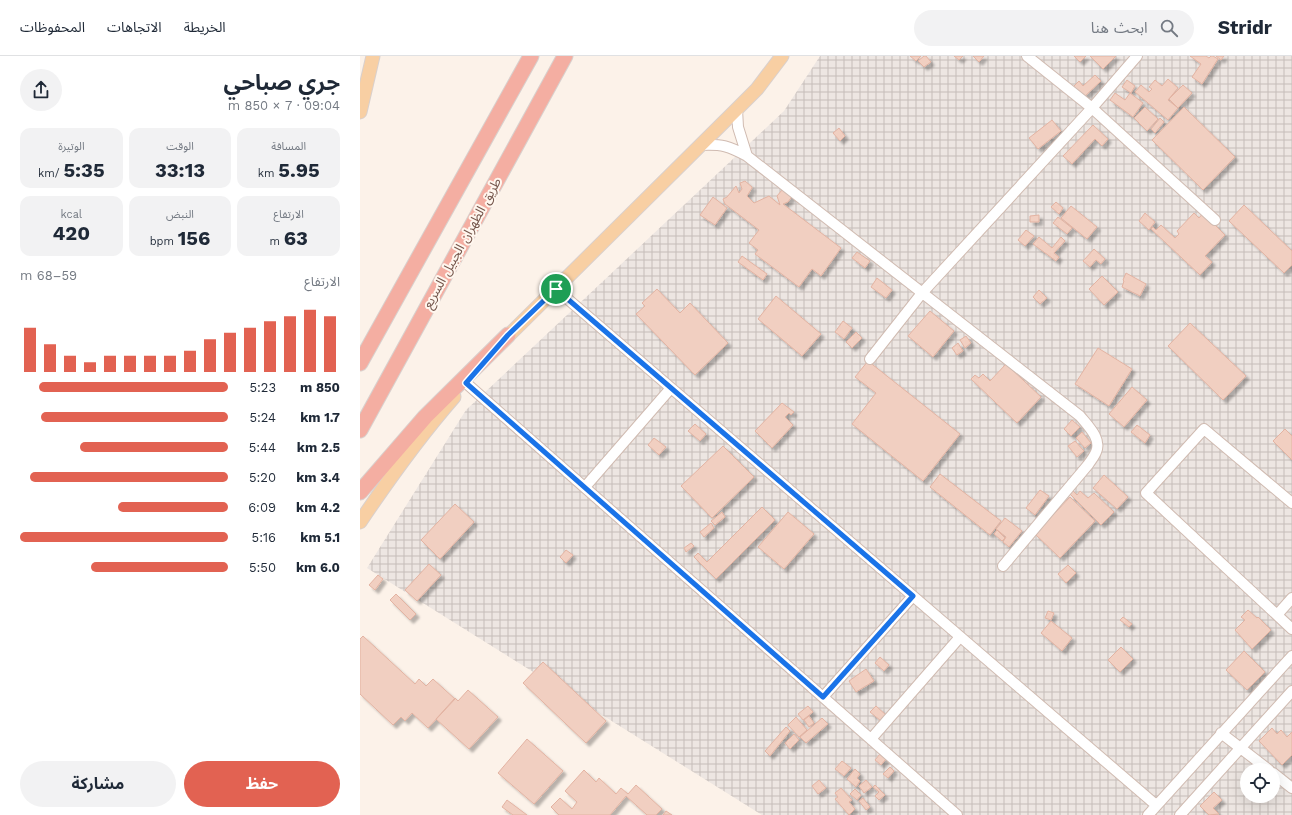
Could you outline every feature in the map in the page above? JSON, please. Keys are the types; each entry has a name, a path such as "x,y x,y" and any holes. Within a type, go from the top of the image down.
{"highway":[{"path":"360,363 531,56"},
{"name":"طريق الظهران الجبيل السريع","path":"360,430 565,56"},
{"path":"360,492 426,417 508,335"}],"main road":[{"path":"360,112 373,56"},
{"path":"360,522 404,458 428,427 508,335 757,89 782,56"}],"street":[{"path":"1027,56 1092,108 1215,220"},
{"path":"870,359 922,293 1092,108 1137,56"},
{"path":"737,109 738,127 747,156"},
{"path":"701,145 717,144 731,147 747,156 1080,416 1091,429 1098,441 1097,451 1087,466 1003,566"},
{"path":"556,289 1156,805"},
{"path":"466,383 957,815"},
{"path":"585,488 671,388"},
{"path":"1292,503 1204,429 1146,492 1292,629"},
{"path":"823,697 913,596"},
{"path":"1277,615 1292,598"},
{"path":"871,739 960,637"},
{"path":"1148,815 1292,656"},
{"path":"1180,815 1292,691"},
{"path":"1221,733 1260,763"},
{"path":"1280,779 1292,788"}],"shaded area":[{"path":"820,56 1292,56 1292,815 762,815 367,568 466,410 784,111"}],"building":[{"path":"910,56 921,56 916,61"},
{"path":"926,56 931,62 924,67 918,61"},
{"path":"954,56 963,56 959,60"},
{"path":"973,56 984,56 979,62"},
{"path":"1074,56 1086,56 1080,62"},
{"path":"1090,56 1116,56 1103,69"},
{"path":"1190,56 1206,56 1209,58 1213,56 1218,59 1202,84 1192,77 1201,64"},
{"path":"1216,56 1224,56 1221,60"},
{"path":"1095,75 1101,81 1083,98 1073,87 1079,81 1083,86"},
{"path":"1168,79 1178,88 1168,100 1178,108 1168,120 1135,92 1141,85 1149,92 1152,89 1149,87 1155,80 1162,86"},
{"path":"1127,80 1135,86 1131,93 1122,87"},
{"path":"1183,85 1192,93 1178,108 1169,99"},
{"path":"1115,93 1125,100 1130,93 1143,103 1133,117 1110,100"},
{"path":"1145,107 1158,119 1147,131 1134,118"},
{"path":"1184,107 1235,157 1203,190 1152,140"},
{"path":"1160,118 1164,122 1155,133 1151,129"},
{"path":"1052,120 1061,131 1038,149 1029,138"},
{"path":"1093,125 1108,139 1102,146 1095,139 1072,164 1063,156"},
{"path":"839,128 845,136 840,141 833,133"},
{"path":"745,181 752,187 747,196 754,203 769,196 780,205 777,196 784,189 793,195 788,202 783,204 841,248 821,276 812,269 799,287 755,254 758,250 749,243 759,230 725,204 723,199 727,197 736,186 739,193 742,189 740,183"},
{"path":"713,197 727,208 715,225 700,215"},
{"path":"1056,202 1063,208 1059,214 1051,207"},
{"path":"1244,205 1292,251 1292,265 1284,273 1229,221"},
{"path":"1071,206 1097,227 1087,239 1061,218"},
{"path":"1145,213 1155,222 1149,230 1139,221"},
{"path":"1194,213 1199,218 1203,213 1225,235 1205,256 1212,262 1200,275 1151,229 1153,227 1156,230 1161,225 1175,238 1179,234 1177,231"},
{"path":"1039,215 1039,222 1030,222 1030,216"},
{"path":"1058,217 1072,228 1067,234 1053,223"},
{"path":"1026,230 1034,236 1025,246 1018,240"},
{"path":"1039,237 1052,248 1061,237 1065,241 1054,253 1059,257 1056,261 1033,244"},
{"path":"1094,249 1105,259 1101,264 1096,260 1090,267 1083,261"},
{"path":"857,252 870,261 865,268 852,258"},
{"path":"742,256 767,274 763,280 738,262"},
{"path":"1126,273 1146,284 1140,296 1122,287"},
{"path":"1102,276 1118,292 1104,305 1089,289"},
{"path":"877,278 892,290 886,298 871,287"},
{"path":"657,289 680,313 690,303 728,343 695,375 636,314 645,306 642,303"},
{"path":"1039,290 1047,298 1040,304 1033,297"},
{"path":"776,296 821,334 802,356 758,319"},
{"path":"930,311 954,331 933,357 908,336"},
{"path":"843,321 852,328 844,339 835,332"},
{"path":"1190,323 1246,376 1223,400 1168,346"},
{"path":"856,332 862,338 852,348 846,342"},
{"path":"966,336 971,343 965,348 960,340"},
{"path":"958,343 963,351 957,355 952,348"},
{"path":"1098,348 1132,369 1109,406 1075,384"},
{"path":"868,361 960,434 923,481 852,424 876,393 855,377"},
{"path":"1006,364 1041,397 1017,423 971,379 975,375 979,378 983,374 990,381"},
{"path":"1132,387 1147,400 1124,427 1109,414"},
{"path":"782,403 794,412 791,415 789,413 785,417 793,425 772,448 755,431"},
{"path":"1072,420 1080,427 1071,436 1064,429"},
{"path":"695,424 706,434 700,441 688,431"},
{"path":"1137,425 1150,435 1145,443 1131,432"},
{"path":"1285,429 1292,436 1292,460 1273,441"},
{"path":"1082,432 1091,443 1085,448 1076,438"},
{"path":"654,438 666,447 659,455 648,445"},
{"path":"1075,441 1084,451 1077,457 1068,446"},
{"path":"723,446 754,477 712,518 681,486"},
{"path":"940,474 1001,521 990,535 930,487"},
{"path":"1104,475 1128,497 1117,509 1093,488"},
{"path":"1040,490 1049,496 1035,515 1026,508"},
{"path":"1073,491 1077,495 1080,491 1088,498 1094,493 1114,512 1101,525 1070,494"},
{"path":"1070,497 1095,521 1060,558 1035,534"},
{"path":"455,504 474,522 440,559 421,540"},
{"path":"762,507 775,520 716,579 694,557 698,553 707,562"},
{"path":"722,512 725,517 715,525 711,521"},
{"path":"788,512 814,534 784,569 758,547"},
{"path":"1005,518 1022,531 1009,547 1003,542 1006,537 996,529"},
{"path":"711,523 714,528 704,537 700,532"},
{"path":"997,530 1005,538 1002,541 994,534"},
{"path":"691,543 694,546 686,552 684,548"},
{"path":"566,550 573,555 566,563 560,557"},
{"path":"429,564 441,575 417,601 405,590"},
{"path":"1068,565 1076,573 1066,583 1058,574"},
{"path":"378,575 383,579 375,590 369,585"},
{"path":"396,594 416,614 410,620 390,600"},
{"path":"1248,610 1257,618 1258,617 1271,630 1252,649 1235,630 1245,620 1241,617"},
{"path":"1048,611 1054,613 1051,620 1045,618"},
{"path":"1123,617 1132,624 1129,627 1120,620"},
{"path":"1051,621 1072,638 1062,651 1041,633"},
{"path":"363,636 415,684 419,679 426,686 433,679 455,699 428,728 412,713 405,721 401,717 393,725 360,694 360,639"},
{"path":"1121,647 1133,659 1120,672 1108,660"},
{"path":"1244,651 1265,672 1247,690 1226,670"},
{"path":"880,657 889,665 884,671 875,663"},
{"path":"543,662 606,721 586,743 523,683"},
{"path":"866,669 874,681 856,692 849,681"},
{"path":"468,690 498,717 469,749 436,719 455,698 458,701"},
{"path":"808,706 813,712 803,720 798,714"},
{"path":"876,706 886,715 881,721 870,712"},
{"path":"809,716 814,723 809,727 804,720"},
{"path":"796,717 807,730 799,737 788,725"},
{"path":"822,718 828,724 806,743 800,737"},
{"path":"786,727 790,731 770,756 765,751"},
{"path":"1272,728 1277,734 1281,730 1287,737 1292,732 1292,755 1282,765 1259,741"},
{"path":"794,734 799,740 790,749 785,743"},
{"path":"527,739 563,771 534,804 498,773"},
{"path":"880,754 886,759 881,765 875,760"},
{"path":"842,761 851,768 844,776 835,769"},
{"path":"890,767 894,771 888,778 883,774"},
{"path":"855,769 860,774 857,778 860,781 856,787 847,779"},
{"path":"584,770 596,782 599,778 616,794 621,788 628,794 636,785 662,809 656,815 647,815 626,796 610,815 559,815 551,807 560,798 572,809 577,802 565,791"},
{"path":"819,780 826,788 818,794 812,786"},
{"path":"866,780 872,787 864,793 859,786"},
{"path":"875,785 885,795 879,800 875,796 879,792 873,787"},
{"path":"841,788 852,800 849,802 855,809 849,815 835,799 838,797 835,793"},
{"path":"855,789 861,795 857,800 850,794"},
{"path":"1214,792 1222,800 1213,808 1219,814 1209,815 1200,806"},
{"path":"863,798 870,807 866,810 859,801"},
{"path":"507,800 527,815 513,815 502,807"},
{"path":"666,811 672,815 663,815"}],"route":[{"path":"556,289 913,596 823,697 466,383 508,335 556,289"}]}
